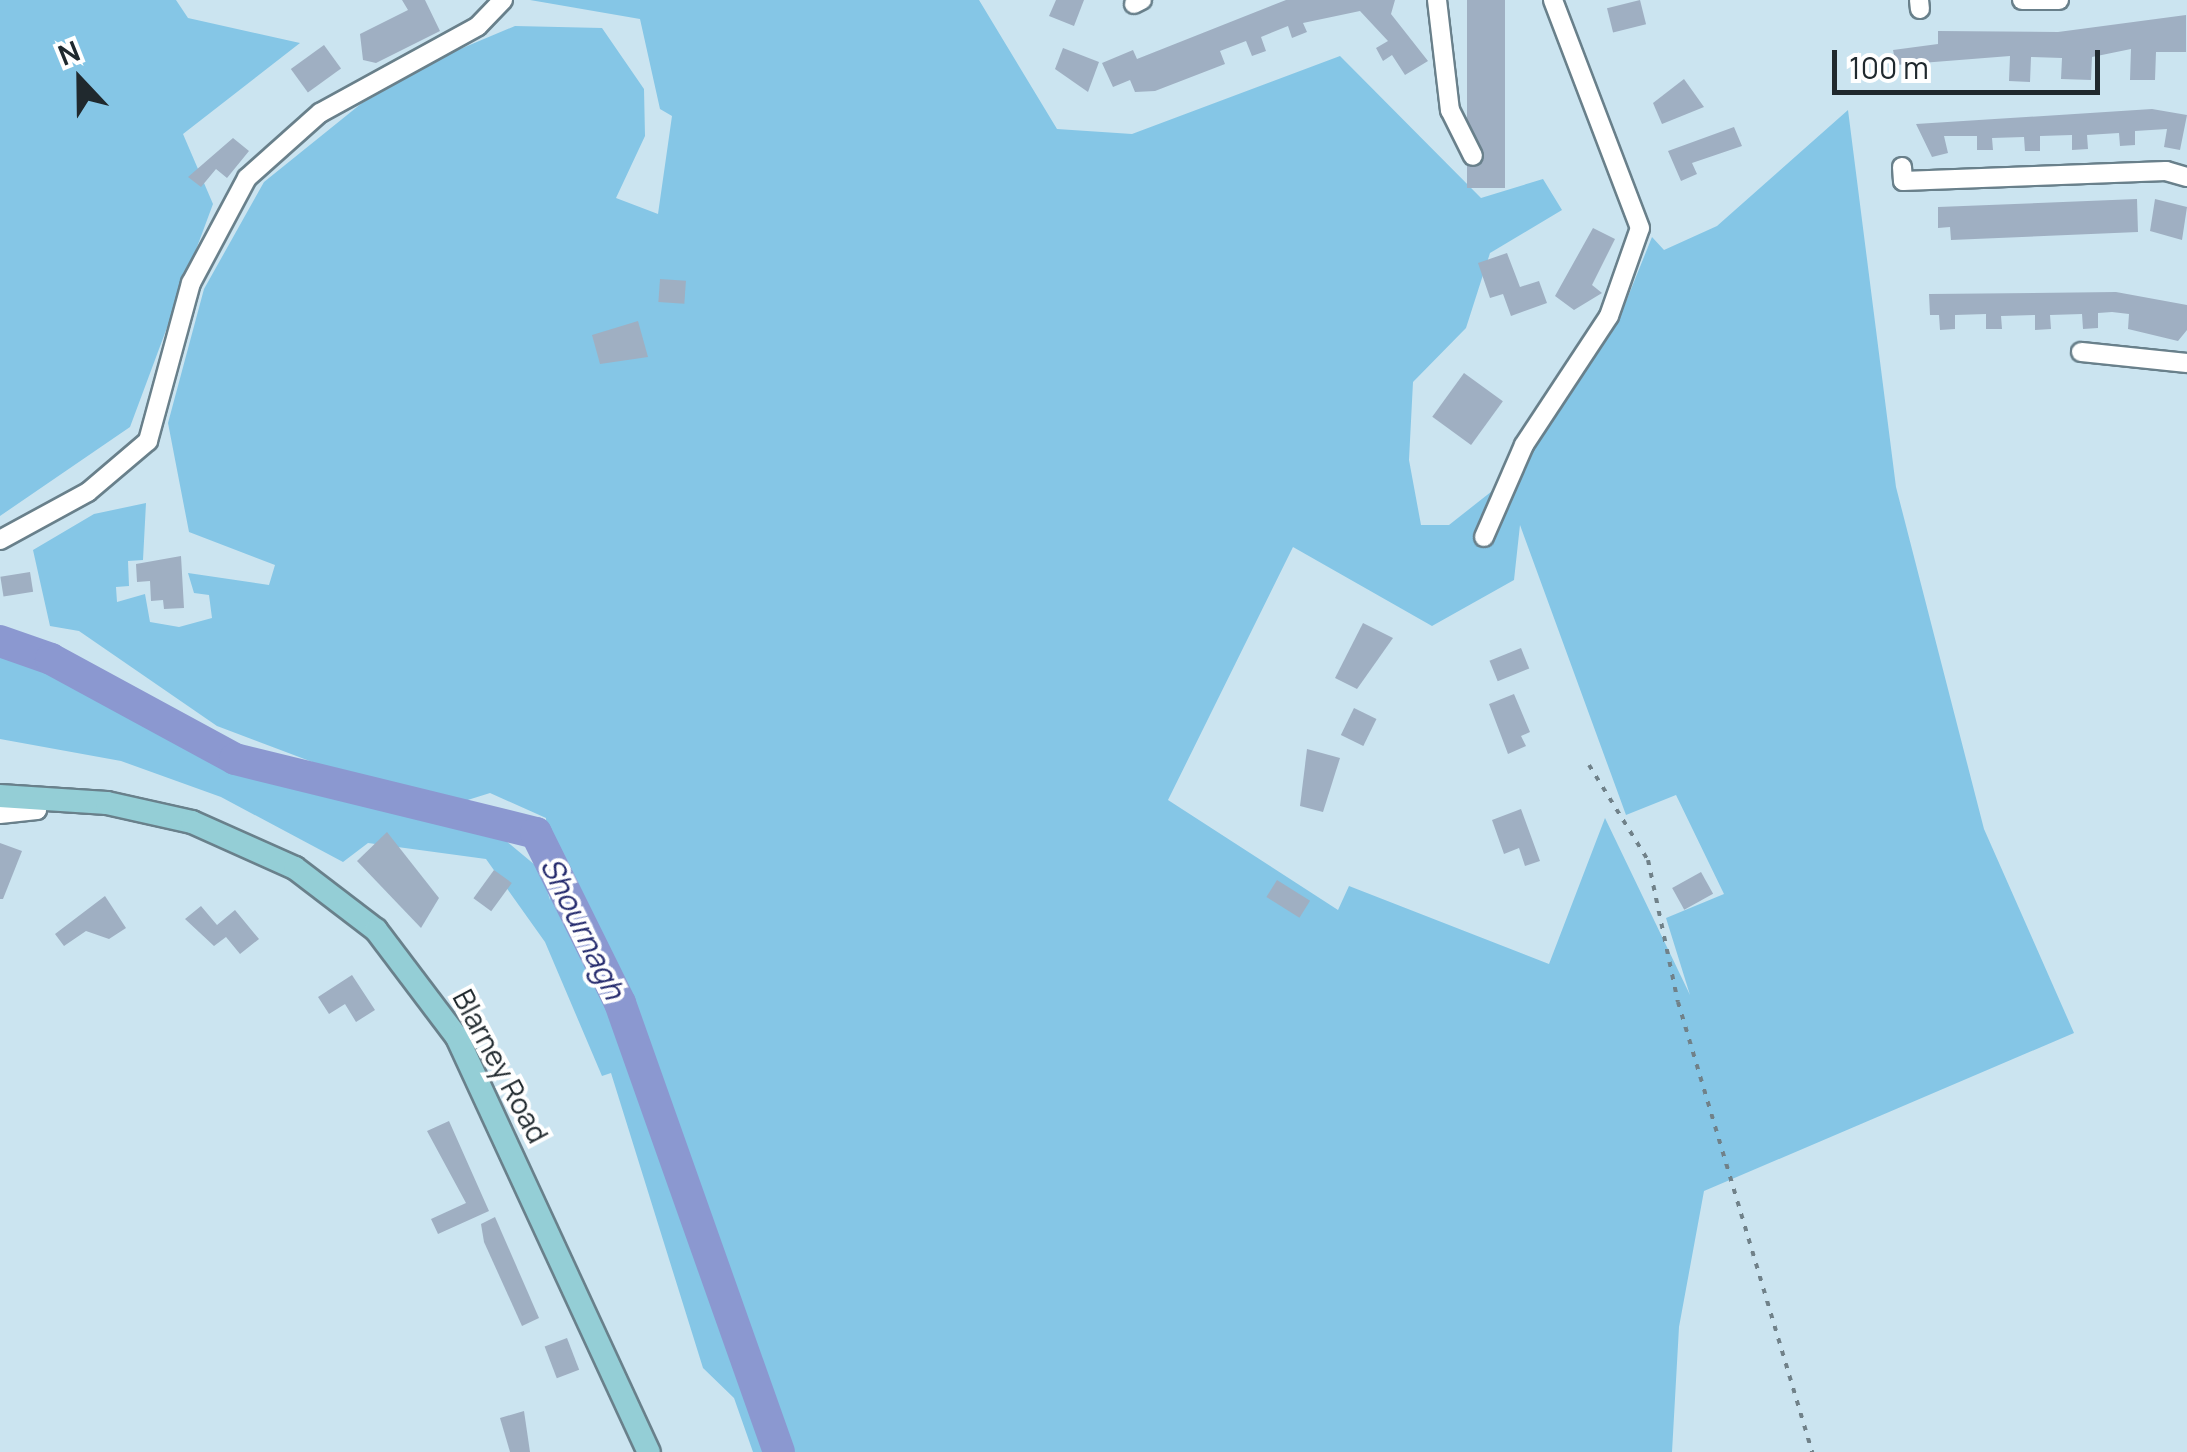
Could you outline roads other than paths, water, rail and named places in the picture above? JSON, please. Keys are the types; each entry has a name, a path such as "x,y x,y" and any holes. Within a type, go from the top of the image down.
{"main road":[{"name":"Blarney Road","path":"0,796 162,813 227,836 295,868 398,953 458,1037 649,1452"}],"street":[{"path":"0,540 88,492 148,440 191,283 247,178 320,113 478,26 503,0"},
{"path":"1437,0 1450,110 1474,156"},
{"path":"1484,537 1524,445 1609,316 1640,228 1553,0"},
{"path":"2022,0 2059,0"},
{"path":"1902,167 1903,182 2166,170 2187,177"},
{"path":"2080,352 2187,362"},
{"path":"0,814 37,810 37,798"}],"waterway":[{"name":"Shournagh","path":"0,641 51,659 235,759 536,833 620,1003 779,1452"}]}
